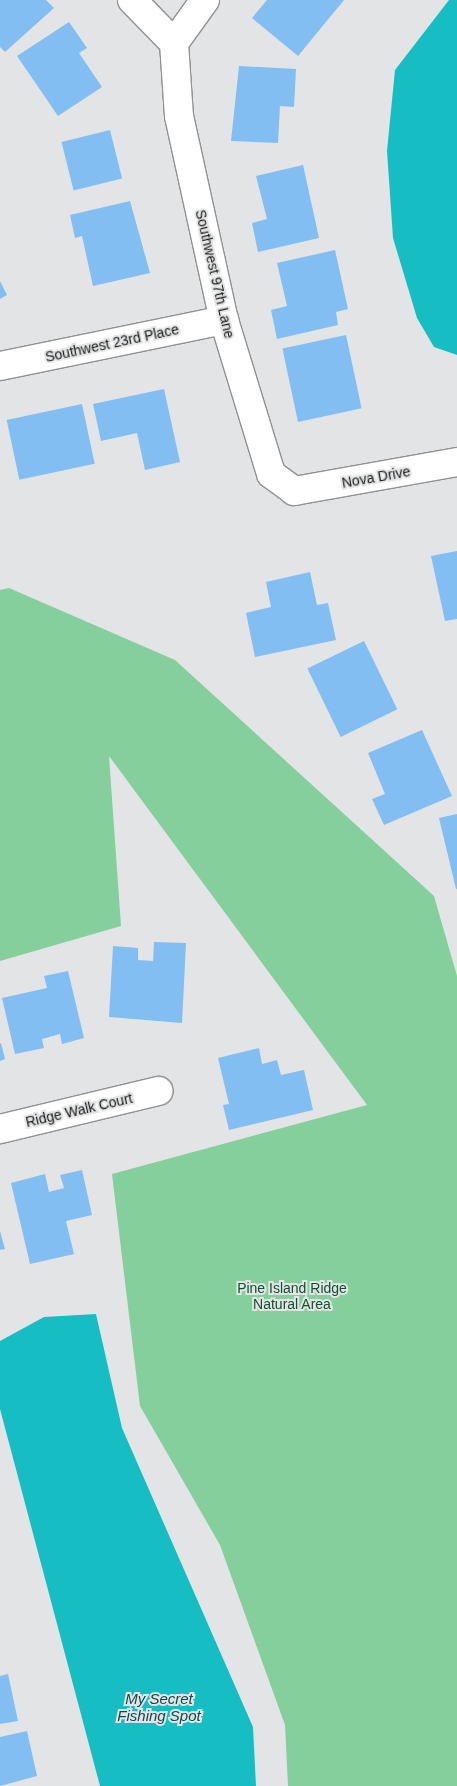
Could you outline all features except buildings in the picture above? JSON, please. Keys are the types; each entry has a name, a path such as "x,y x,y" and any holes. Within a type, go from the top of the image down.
{"street":[{"path":"132,0 174,43 205,0"},
{"name":"Southwest 97th Lane","path":"174,43 179,116 224,320 271,474 294,491"},
{"name":"Southwest 23rd Place","path":"0,366 224,320"},
{"name":"Nova Drive","path":"294,491 457,462"},
{"name":"Ridge Walk Court","path":"0,1129 158,1091"}],"green space":[{"name":"Pine Island Ridge Natural Area","path":"9,588 175,660 434,896 457,976 457,1786 288,1786 285,1725 220,1545 140,1406 112,1174 367,1105 109,756 121,926 0,961 0,590"}],"water":[{"path":"449,0 457,0 457,355 434,347 417,318 393,238 387,151 395,70"},
{"name":"My Secret Fishing Spot","path":"96,1314 122,1428 253,1727 256,1786 100,1786 0,1409 0,1341 44,1317"}]}
